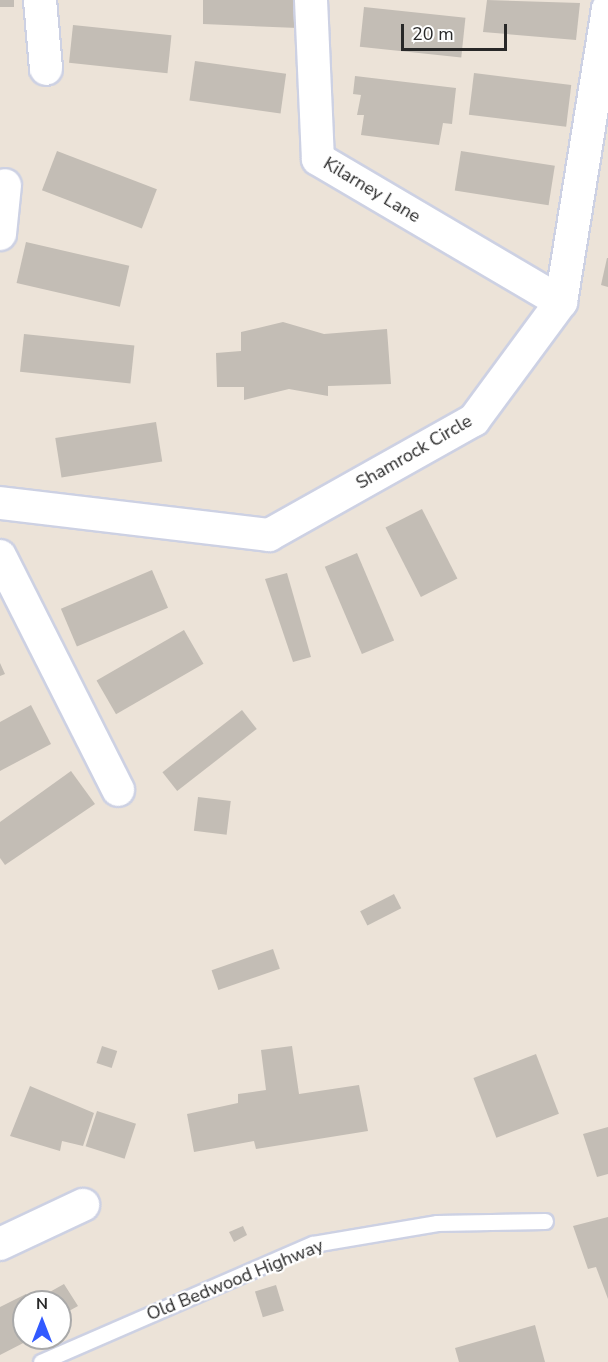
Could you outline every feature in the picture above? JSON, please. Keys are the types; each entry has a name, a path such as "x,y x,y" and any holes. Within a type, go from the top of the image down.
{"street":[{"path":"40,0 46,69"},
{"name":"Kilarney Lane","path":"311,0 318,159 561,302"},
{"name":"Shamrock Circle","path":"0,503 269,535 474,420 561,302 608,9"},
{"path":"0,234 5,185"},
{"path":"0,556 118,790"},
{"path":"0,1244 83,1205"}],"lane":[{"name":"Old Bedwood Highway","path":"41,1362 313,1244 437,1223 544,1221"}],"building":[{"path":"0,0 14,0 14,7 0,7"},
{"path":"203,0 297,0 298,28 203,24"},
{"path":"487,0 580,3 576,40 483,32"},
{"path":"364,7 465,18 461,57 360,47"},
{"path":"73,25 171,35 167,73 69,63"},
{"path":"195,61 286,74 281,113 189,101"},
{"path":"474,73 571,85 566,127 469,115"},
{"path":"355,76 456,88 452,124 443,123 439,145 361,135 364,115 357,115 361,95 353,94"},
{"path":"57,151 157,189 142,229 42,190"},
{"path":"461,151 555,166 549,205 455,191"},
{"path":"26,242 129,266 120,307 17,283"},
{"path":"608,258 608,287 601,285"},
{"path":"283,322 324,334 387,329 391,384 328,386 328,396 289,389 244,400 244,387 217,387 216,353 241,351 241,332"},
{"path":"24,334 134,346 130,383 20,372"},
{"path":"156,422 162,462 62,477 55,438"},
{"path":"422,509 457,578 421,597 385,528"},
{"path":"357,553 394,640 362,654 325,567"},
{"path":"152,570 168,608 77,646 61,609"},
{"path":"287,573 311,657 293,662 265,579"},
{"path":"184,630 204,664 116,714 97,680"},
{"path":"0,663 5,674 0,676"},
{"path":"31,705 51,744 0,771 0,722"},
{"path":"242,710 257,729 177,791 162,772"},
{"path":"71,771 95,804 5,865 0,858 0,822"},
{"path":"198,797 231,801 227,835 194,831"},
{"path":"394,894 401,908 367,926 360,911"},
{"path":"273,949 280,969 218,990 212,970"},
{"path":"102,1046 117,1051 112,1068 96,1063"},
{"path":"292,1046 299,1094 359,1085 368,1131 256,1149 254,1141 194,1152 187,1114 238,1103 238,1094 266,1090 261,1050"},
{"path":"536,1054 559,1114 496,1138 473,1078"},
{"path":"30,1086 94,1113 83,1146 62,1141 60,1151 10,1136"},
{"path":"97,1111 136,1124 125,1159 86,1146"},
{"path":"608,1127 608,1174 597,1177 583,1134"},
{"path":"608,1217 608,1299 596,1267 588,1269 573,1226"},
{"path":"243,1226 247,1235 234,1242 229,1232"},
{"path":"64,1284 68,1290 53,1290"},
{"path":"276,1285 284,1311 263,1317 255,1291"},
{"path":"72,1297 78,1306 72,1309"},
{"path":"12,1301 12,1349 0,1355 0,1307"},
{"path":"535,1325 545,1362 459,1362 455,1348"}]}
